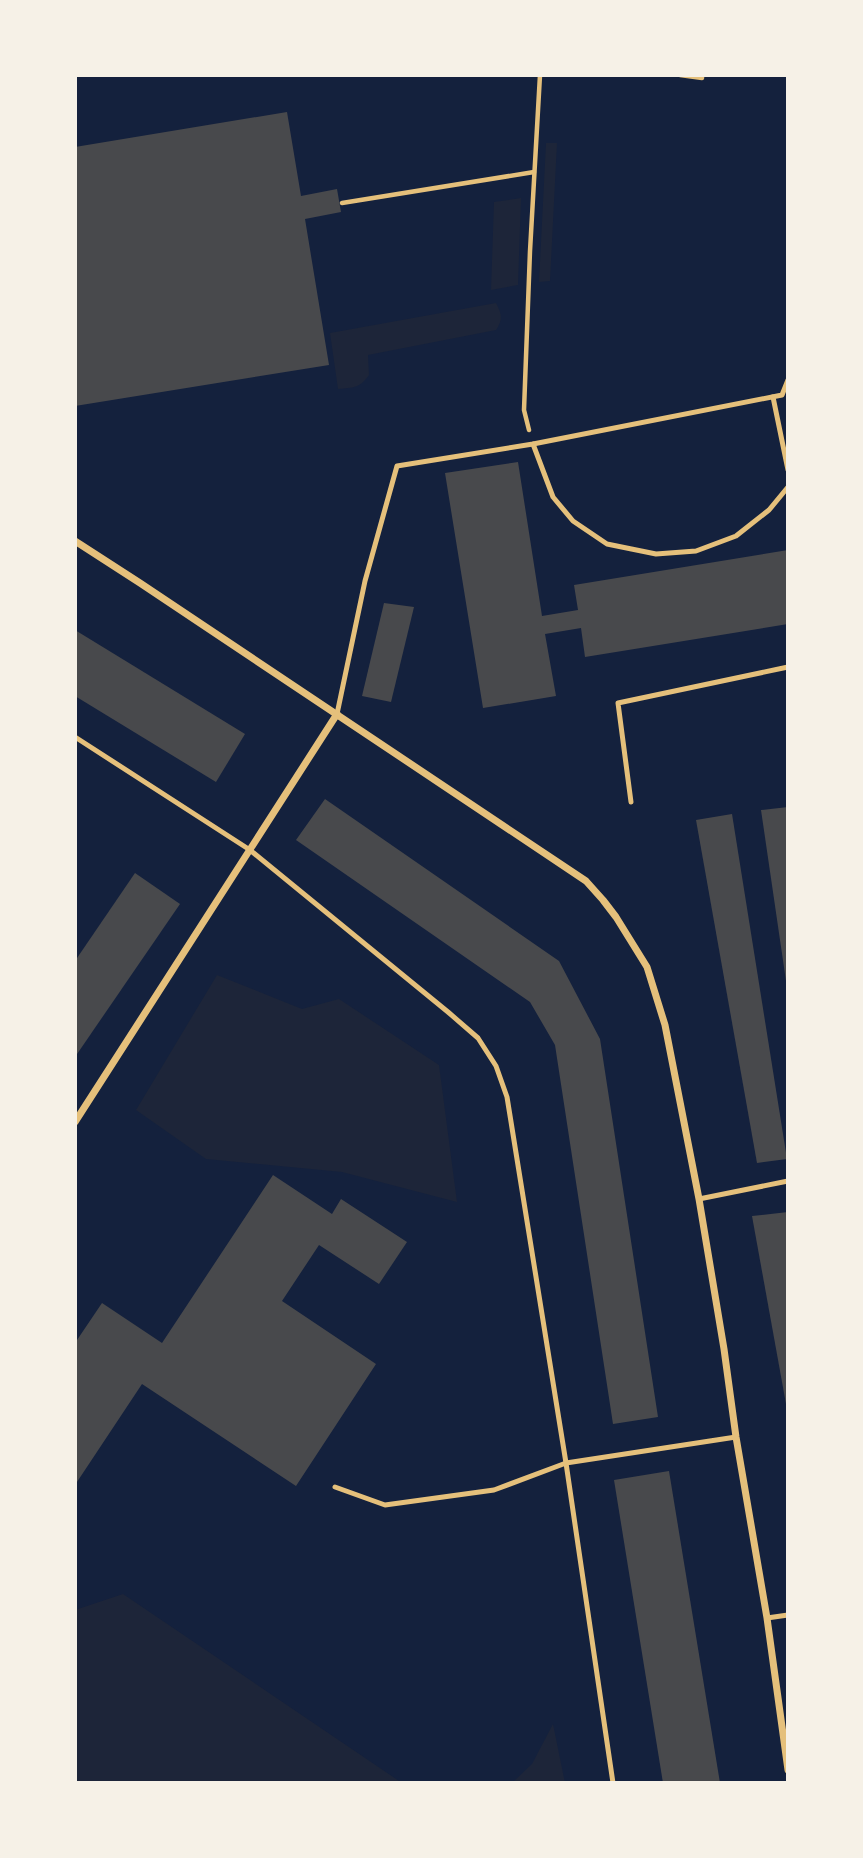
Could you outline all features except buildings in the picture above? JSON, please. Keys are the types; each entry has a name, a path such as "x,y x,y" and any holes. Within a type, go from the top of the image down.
{"street":[{"path":"75,541 586,881 627,933 647,967 666,1025 699,1199 767,1618 788,1770"},
{"path":"75,1122 337,714"}],"lane":[{"path":"337,714 366,581 397,466 533,444 782,396 788,380"},
{"path":"774,397 788,470"},
{"path":"533,444 553,497 573,521 607,544 656,554 696,551 736,536 769,510 788,487"},
{"path":"631,802 618,703 788,667"},
{"path":"75,737 250,850 478,1038 496,1066 507,1097 566,1463 613,1783"},
{"path":"699,1199 788,1181"},
{"path":"335,1487 385,1505 494,1490 566,1463 736,1437"},
{"path":"767,1618 788,1615"}],"path":[{"path":"533,444 524,410 540,75"},
{"path":"680,75 702,78 702,75"},
{"path":"342,203 534,172"}],"shaded area":[{"path":"546,143 557,143 550,281 539,282"},
{"path":"521,198 518,285 491,290 494,202"},
{"path":"496,303 501,317 496,330 368,355 369,375 365,380 356,386 338,389 330,333"},
{"path":"217,975 302,1009 339,999 439,1065 457,1202 342,1172 206,1159 136,1110"},
{"path":"123,1594 402,1783 75,1783 75,1610"},
{"path":"553,1724 565,1783 512,1783 532,1764"}]}
